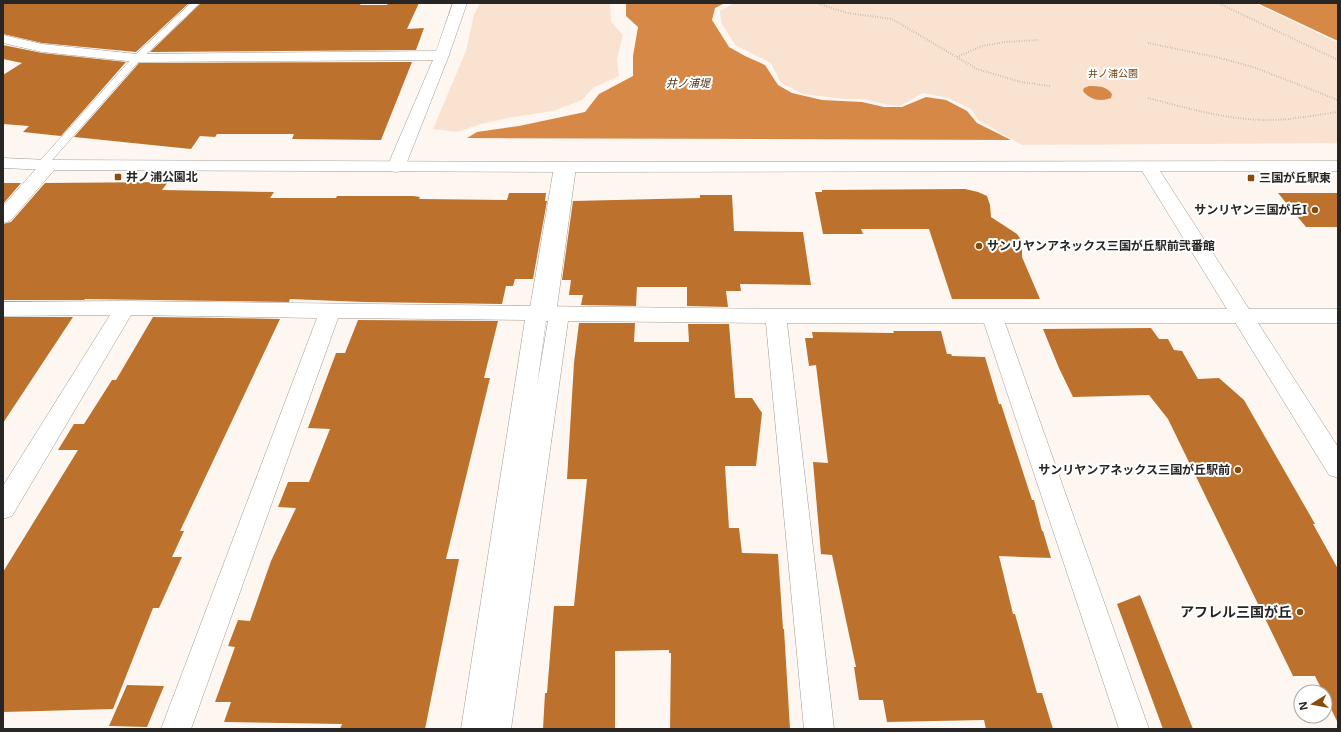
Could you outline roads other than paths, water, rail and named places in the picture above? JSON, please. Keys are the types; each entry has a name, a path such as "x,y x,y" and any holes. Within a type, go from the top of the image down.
{"street":[{"path":"396,167 442,55 460,3"},
{"path":"3,39 42,48 137,58 442,55"},
{"path":"3,163 46,165 396,167 1338,166"},
{"path":"3,217 46,165"},
{"path":"1148,167 1338,468"},
{"path":"3,309 125,308 776,316 1338,316"},
{"path":"3,508 125,308"},
{"path":"176,729 330,311"},
{"path":"476,729 548,314"},
{"path":"496,729 548,314"},
{"path":"992,315 1134,729"},
{"path":"776,316 819,729"}],"lane":[{"path":"46,165 137,58 196,3"},
{"path":"548,314 565,167"}],"water":[{"name":"井ノ浦堤","path":"626,3 725,3 715,8 712,20 729,47 765,65 778,85 792,93 822,100 862,102 884,107 902,107 926,97 946,100 967,111 977,123 1011,140 467,138 477,132 519,126 585,112 599,94 633,76 633,56 638,27 626,16"},
{"path":"1257,3 1338,3 1338,41"},
{"path":"1089,86 1099,86 1108,89 1112,94 1111,98 1100,100 1092,98 1083,91 1084,88"}],"place":[{"name":"井ノ浦公園北","path":"118,177"},
{"name":"三国が丘駅東","path":"1251,178"},
{"name":"サンリヤン三国が丘I","path":"1315,210"},
{"name":"サンリヤンアネックス三国が丘駅前弐番館","path":"979,246"},
{"name":"サンリヤンアネックス三国が丘駅前","path":"1238,470"},
{"name":"アフレル三国が丘","path":"1300,612"}],"park label":[{"name":"井ノ浦公園","path":"1113,73"}]}
